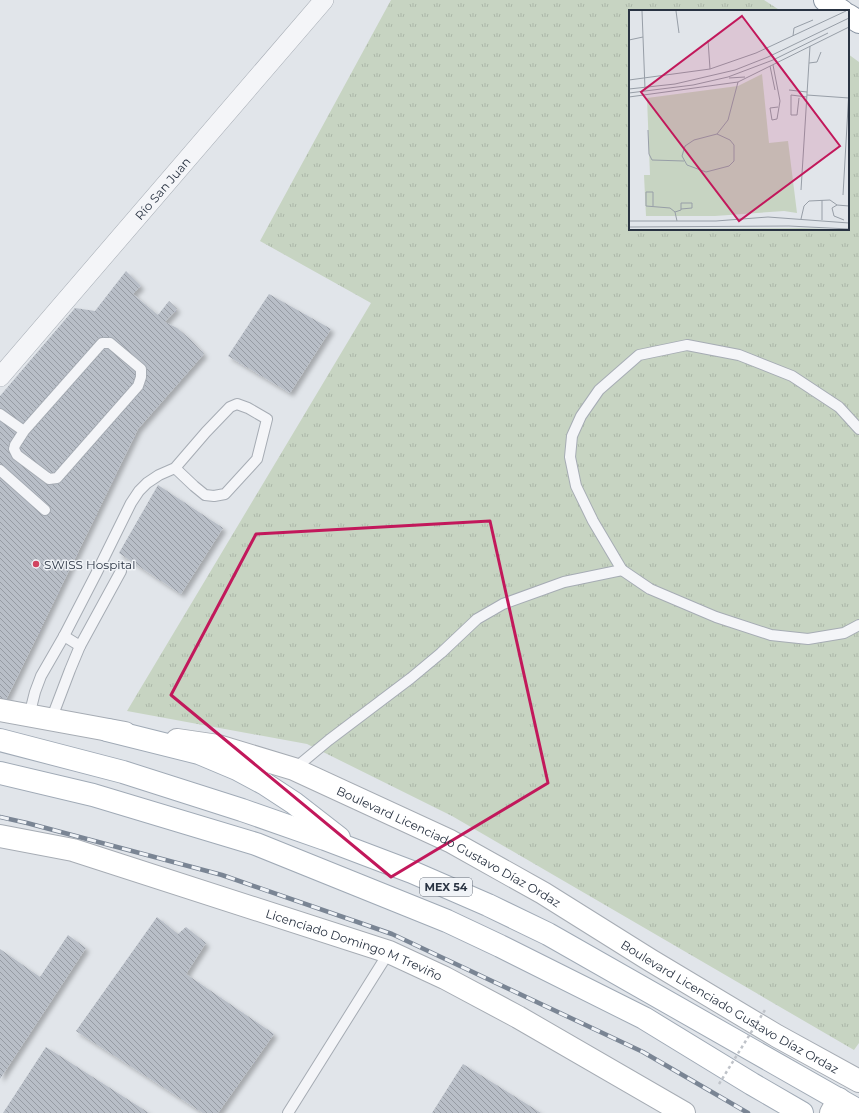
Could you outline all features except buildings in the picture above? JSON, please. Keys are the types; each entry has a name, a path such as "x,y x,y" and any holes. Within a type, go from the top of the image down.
{"main road":[{"path":"825,0 840,10"},
{"path":"849,16 859,22"},
{"name":"Boulevard Licenciado Gustavo Díaz Ordaz","path":"0,710 107,730 218,746 294,768 450,841 543,893 656,964 777,1036 859,1081"},
{"path":"107,730 198,753 237,769 265,784 294,803 356,851"},
{"name":"MEX 54","path":"0,740 123,772 242,810 326,839 412,872 548,934 835,1106 859,1111"},
{"name":"MEX 54","path":"0,773 93,795 256,844 447,921 644,1018 802,1113"},
{"name":"Licenciado Domingo M Treviño","path":"0,836 73,850 389,952 445,978 518,1017 684,1113"}],"street":[{"name":"Río San Juan","path":"0,377 324,0"}],"lane":[{"path":"102,343 110,343 141,369 141,377 138,386 57,478 49,478 18,455 14,449 14,445 24,431 102,343"},
{"path":"859,430 839,407 792,376 739,355 687,345 639,355 599,390 581,416 572,436 570,457 576,486 593,521 622,570 650,589 716,618 771,635 808,639 844,633 859,625"},
{"path":"28,716 41,676 64,636 131,503 147,483 159,475 175,468 230,407 237,404 248,408 267,420 257,459 225,494 214,496 205,495 175,468"},
{"path":"0,414 24,431"},
{"path":"0,470 45,510"},
{"path":"51,720 80,646 122,570"},
{"path":"294,768 411,678 441,653 477,619 503,604 557,584 622,570"},
{"path":"64,636 80,646"},
{"path":"288,1113 389,952"}],"path":[{"path":"719,1084 766,1010"}],"highlighted area":[{"path":"490,521 548,783 391,877 171,695 256,534"}],"green space":[{"path":"391,0 764,0 779,10 629,10 629,230 849,230 849,55 859,62 859,1043 854,1050 452,816 307,744 127,711 371,303 260,241"}],"railway":[{"path":"0,817 222,875 392,934 643,1052 748,1113"}],"place":[{"name":"SWISS Hospital","path":"36,564"}]}
